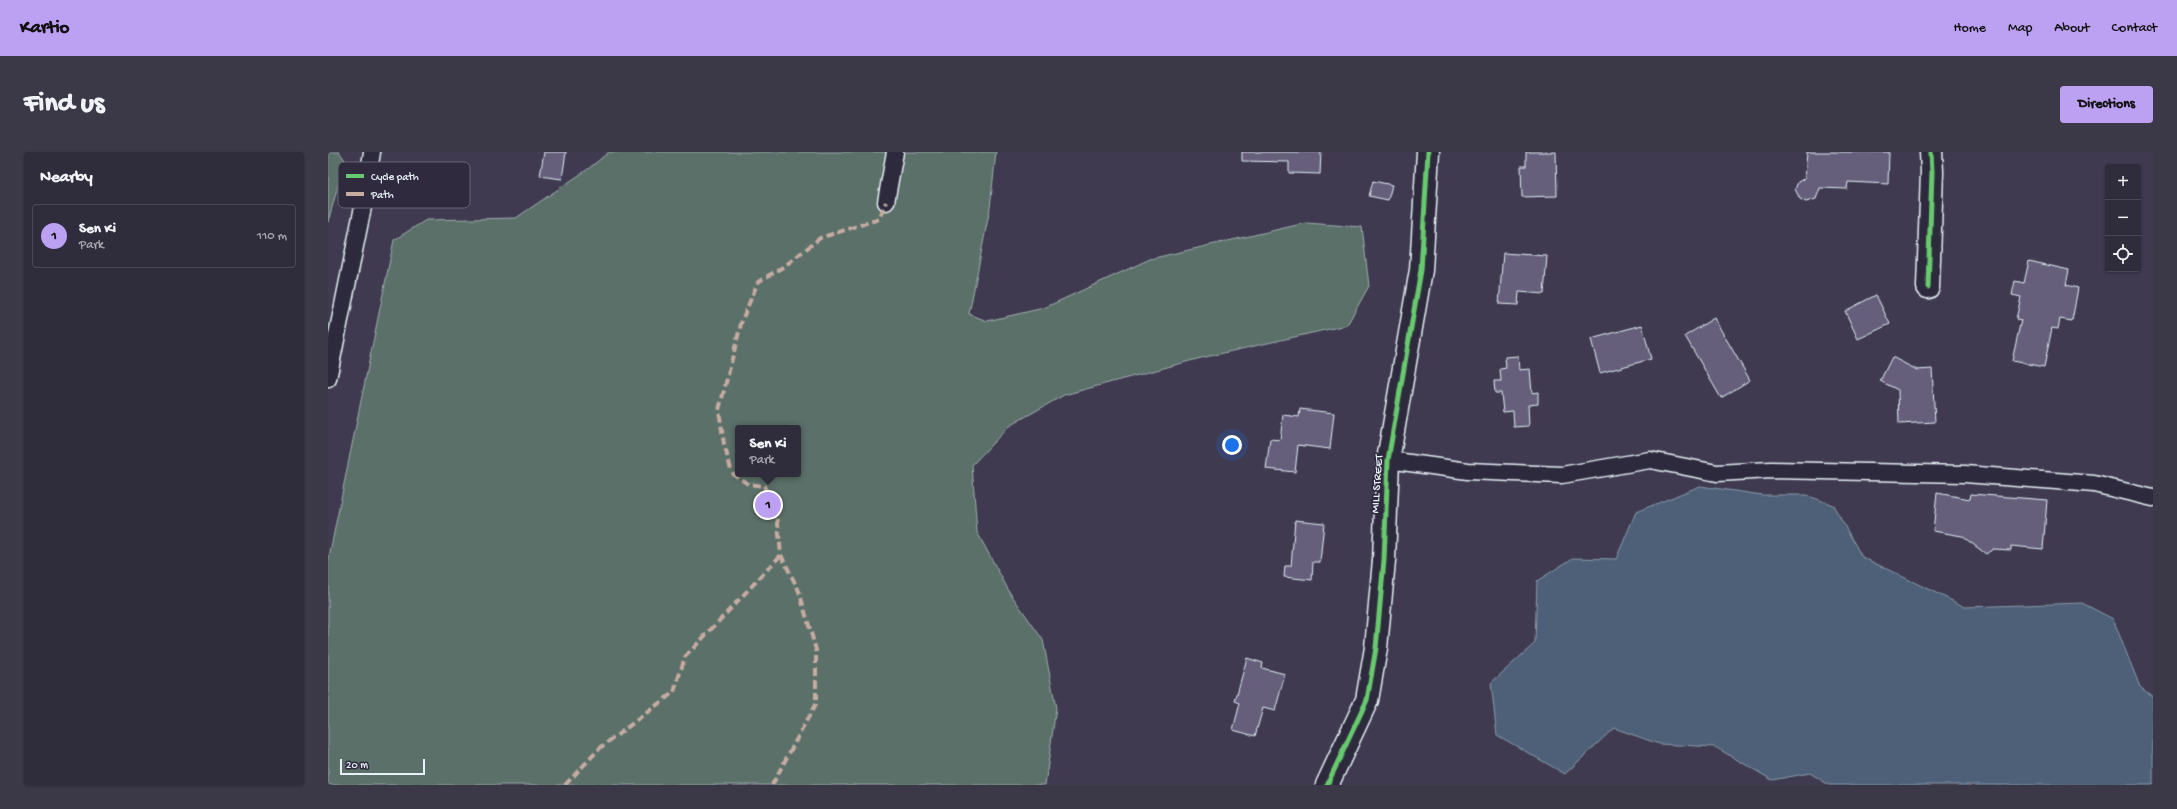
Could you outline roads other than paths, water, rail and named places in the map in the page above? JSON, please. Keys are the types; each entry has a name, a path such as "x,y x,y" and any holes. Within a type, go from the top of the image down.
{"street":[{"name":"MILL STREET","path":"1327,785 1367,700 1376,648 1384,560 1388,460 1421,270 1428,152"},
{"path":"1928,288 1932,172 1931,152"}],"lane":[{"path":"370,162 372,152"},
{"path":"886,202 895,152"},
{"path":"328,379 363,208"},
{"path":"1388,460 1468,471 1562,475 1650,460 1718,473 1771,470 1965,474 2094,484 2153,498"}],"water":[{"path":"1700,486 1762,495 1806,495 1833,505 1862,557 1965,607 2082,603 2113,619 2140,687 2153,697 2153,785 1829,785 1810,773 1772,780 1715,747 1659,744 1614,728 1565,774 1497,735 1491,683 1535,643 1537,581 1573,558 1616,559 1636,512"}],"place":[{"name":"Sen Ki","path":"768,505"}]}
